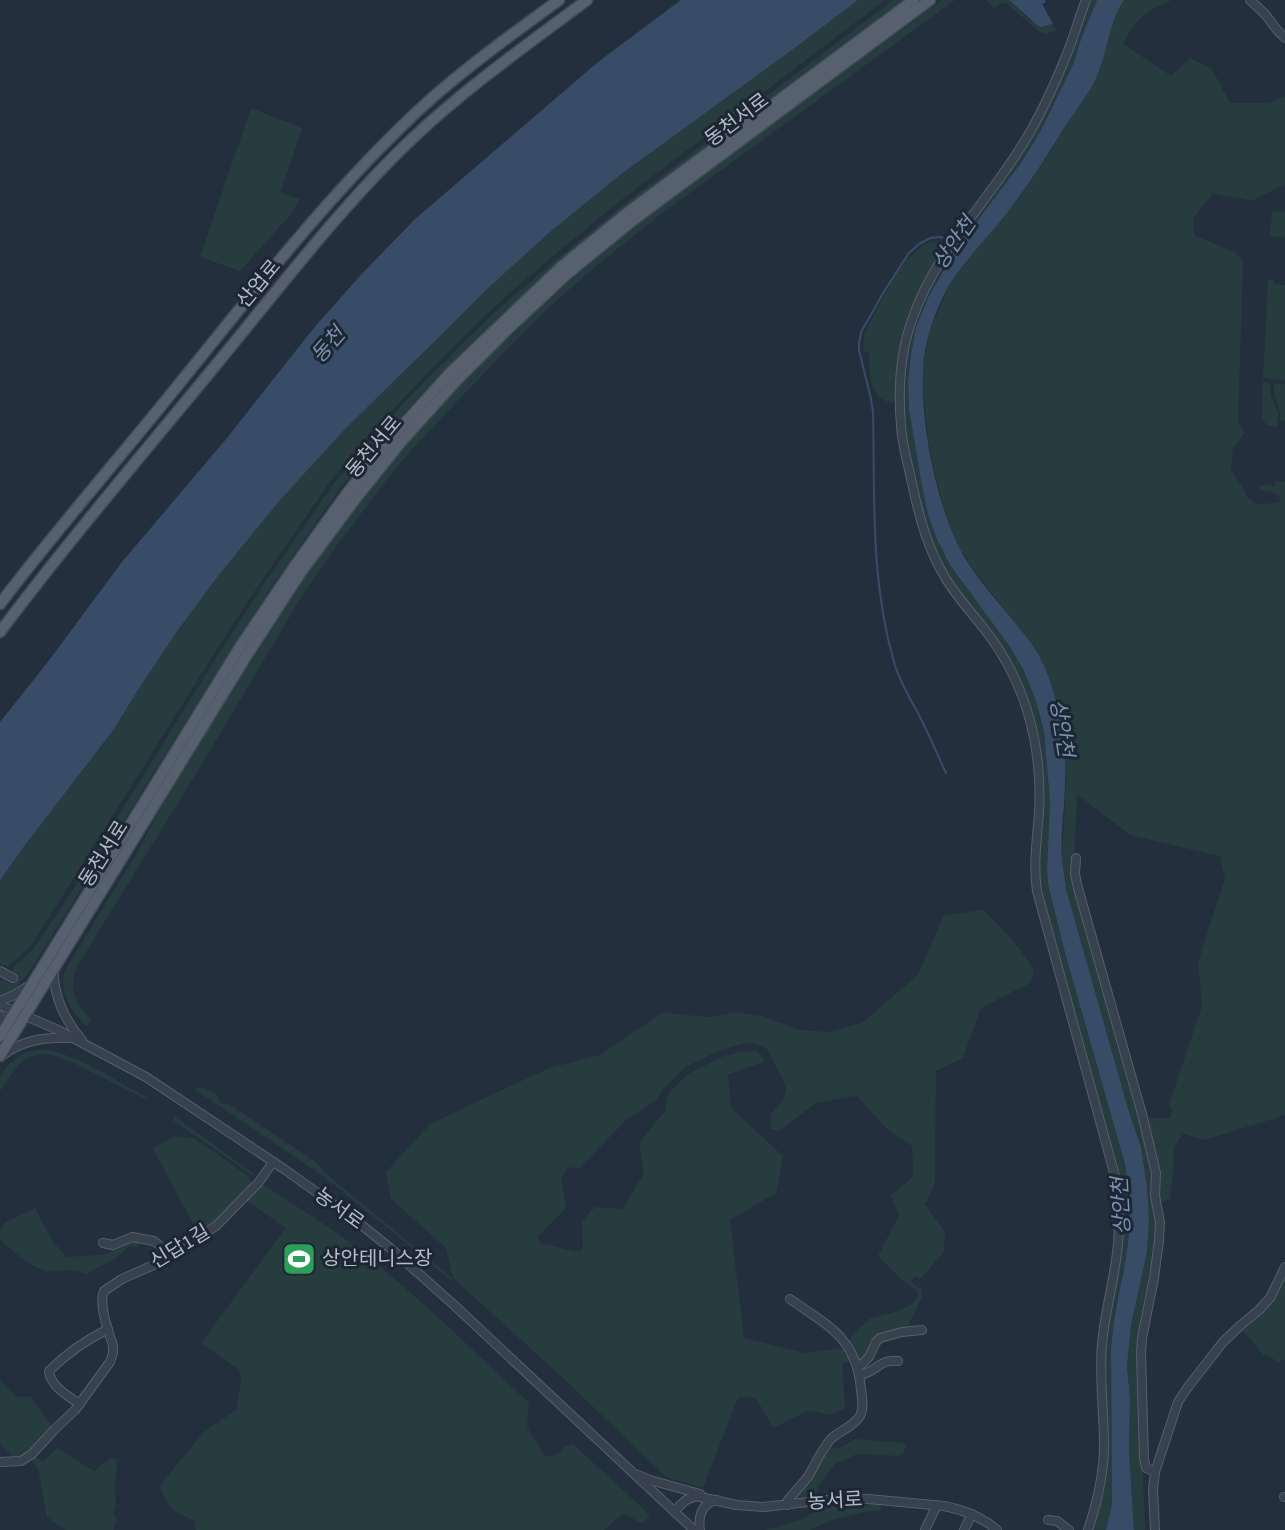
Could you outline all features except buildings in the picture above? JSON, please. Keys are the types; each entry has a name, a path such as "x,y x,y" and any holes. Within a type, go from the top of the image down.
{"main road":[{"name":"산업로","path":"0,604 234,317 349,181 400,127 436,95 488,52 559,0"},
{"name":"산업로","path":"0,632 172,418 362,191 413,138 449,106 587,0"},
{"name":"동천서로","path":"0,1056 33,983 240,647 348,492 393,436 443,381 561,267 627,213 914,0"},
{"name":"동천서로","path":"0,1036 54,968 241,664 301,572 401,442 510,327 567,274 632,221 930,0"}],"street":[{"path":"1086,0 1058,76 1030,132 1000,179 943,256 924,289 911,321 903,354 900,404 903,444 916,508 927,540 946,579 986,630 1004,658 1017,684 1029,719 1038,771 1039,811 1035,872 1037,891 1115,1176 1118,1244 1101,1355 1103,1461 1098,1497 1088,1530"},
{"path":"1250,0 1285,38"},
{"path":"1076,858 1076,881 1142,1114 1156,1173 1155,1196 1160,1222 1159,1241 1141,1353 1144,1459 1147,1469 1155,1472"},
{"path":"54,968 56,989 64,1013 71,1026 87,1044"},
{"path":"0,971 13,978"},
{"path":"0,1003 33,983"},
{"name":"농서로","path":"0,1003 87,1044 146,1077 354,1219 454,1305 694,1530"},
{"path":"0,1016 2,1028 0,1036"},
{"path":"0,1056 20,1044 32,1041 74,1038"},
{"name":"신답1길","path":"0,1462 15,1462 29,1458 80,1404 112,1358 113,1346 102,1305 104,1291 122,1279 158,1263 179,1246 197,1238 222,1221 259,1182 273,1162"},
{"path":"103,1243 113,1245 132,1237 154,1241 166,1256"},
{"path":"1155,1530 1153,1489 1155,1472 1178,1402 1223,1342 1270,1298 1285,1267"},
{"path":"788,1505 790,1498 809,1474 825,1446 835,1435 860,1416 862,1407 859,1371 842,1337 790,1299"},
{"path":"80,1404 55,1384 49,1371 62,1358 93,1336 108,1329"},
{"path":"859,1371 880,1338 922,1330"},
{"path":"859,1371 868,1373 888,1361 898,1361"},
{"path":"624,1465 650,1480 717,1500"},
{"name":"농서로","path":"674,1511 692,1497 763,1507 845,1498 868,1499 956,1508 972,1514 997,1530"},
{"path":"700,1530 699,1519 704,1507 717,1500"},
{"path":"925,1530 937,1505"},
{"path":"964,1530 972,1514"},
{"path":"1048,1520 1057,1521 1069,1530"}],"green space":[{"path":"858,0 885,0 620,201 548,260 494,307 372,431 332,479 262,580 31,946 8,966 0,964 0,881 114,729 178,630 218,576 281,499 346,428 487,289 550,232 620,175"},
{"path":"893,0 904,0 558,264 501,315 415,401 341,487 272,586 30,971 13,991 5,995 0,994 0,981 14,983 16,978 13,967 32,951 62,907 265,582 335,482 410,396 497,310 551,264 623,205"},
{"path":"942,0 955,0 661,214 595,267 548,308 510,346 413,448 388,478 303,594 78,965 73,988 77,1001 91,1020 87,1027 71,1008 64,992 63,976 66,968 135,856 169,793 280,615 342,525 390,464 463,382 562,287 678,194"},
{"path":"986,0 1009,0 1029,19 1040,24 1053,24 1056,31 1046,34 1040,32 1006,3 1001,3 994,8"},
{"path":"1090,0 1097,0 1073,65 1040,132 1021,163 954,252 939,276 911,355 908,381 909,409 921,481 936,537 950,565 1010,647 1024,671 1036,701 1044,731 1050,803 1048,884 1065,953 1125,1164 1130,1197 1130,1227 1111,1348 1112,1504 1106,1530 1091,1530 1100,1498 1103,1358 1121,1209 1039,891 1040,776 1020,685 946,576 930,541 906,445 902,386 908,339 927,287 1024,146"},
{"path":"1124,0 1172,0 1142,17 1132,28 1123,44 1171,76 1190,58 1212,69 1230,103 1269,103 1285,96 1285,184 1251,201 1213,193 1193,219 1194,235 1236,253 1243,261 1238,421 1245,433 1233,448 1231,470 1248,498 1257,504 1280,503 1279,495 1259,490 1260,485 1275,486 1275,482 1285,482 1285,1115 1205,1140 1183,1134 1174,1147 1170,1199 1159,1204 1146,1116 1160,1119 1170,1118 1173,1111 1169,1105 1202,1006 1198,962 1225,879 1220,856 1130,835 1077,794 1074,857 1152,1158 1159,1222 1144,1317 1145,1530 1134,1530 1127,1366 1131,1325 1147,1252 1149,1218 1141,1147 1066,889 1062,858 1066,778 1056,703 1048,675 1037,651 973,569 958,545 946,515 928,439 923,370 930,330 947,290 968,257 985,240 1028,184 1089,90 1101,66 1118,8"},
{"path":"251,108 302,128 280,193 300,199 291,214 240,271 200,257"},
{"path":"1272,212 1285,212 1285,238 1270,236"},
{"path":"945,241 949,244 922,289 896,403 887,401 875,392 872,385 869,352 863,349 864,335 893,280 905,263 924,245"},
{"path":"1268,280 1273,280 1275,284 1285,285 1285,380 1263,378"},
{"path":"1263,382 1270,383 1271,396 1278,412 1277,428 1267,425 1262,419"},
{"path":"1274,383 1285,384 1285,421 1280,420"},
{"path":"983,910 1018,948 1034,973 1030,983 981,1008 963,1058 936,1071 935,1184 925,1204 945,1232 944,1252 921,1278 915,1276 911,1282 921,1289 922,1296 907,1329 891,1332 860,1364 849,1345 851,1336 871,1318 898,1311 913,1304 919,1295 878,1256 899,1215 891,1195 913,1177 912,1146 887,1129 857,1096 816,1103 779,1131 771,1129 771,1114 783,1101 786,1089 767,1049 750,1042 720,1050 684,1068 664,1088 655,1101 626,1120 579,1169 568,1167 561,1179 566,1208 537,1237 540,1243 579,1252 583,1248 582,1221 595,1207 622,1209 644,1174 639,1143 665,1111 668,1094 688,1074 721,1057 739,1052 756,1051 762,1057 764,1062 728,1074 731,1108 783,1156 776,1193 730,1220 744,1338 804,1353 846,1348 852,1360 842,1364 845,1408 830,1415 809,1410 773,1428 756,1398 738,1397 703,1488 669,1478 662,1473 563,1378 454,1279 450,1280 322,1175 194,1089 204,1089 214,1093 223,1104 230,1105 317,1163 324,1172 453,1279 446,1248 391,1199 386,1172 430,1124 549,1068 600,1055 662,1013 710,1017 736,1013 762,1016 800,1030 828,1032 862,1023 918,975 944,915"},
{"path":"45,1049 85,1063 148,1098 145,1099 76,1064 53,1055 41,1054 25,1059 18,1065 0,1091 0,1075 8,1065 21,1055"},
{"path":"174,1116 254,1174 254,1175 174,1121"},
{"path":"175,1136 194,1138 249,1177 251,1184 219,1218 198,1232 153,1149"},
{"path":"262,1184 329,1227 388,1273 529,1403 527,1427 546,1457 557,1454 564,1447 573,1444 650,1515 643,1523 622,1514 604,1530 196,1530 194,1520 171,1508 160,1485 204,1432 237,1409 241,1377 239,1370 201,1343 286,1228 247,1201"},
{"path":"35,1208 52,1241 67,1257 108,1254 123,1242 140,1240 138,1247 128,1247 115,1259 86,1274 38,1268 0,1240 0,1230 6,1222"},
{"path":"1285,1274 1285,1360 1282,1359 1279,1363 1266,1354 1263,1355 1243,1330 1270,1306"},
{"path":"0,1381 17,1397 30,1396 53,1428 31,1453 15,1459 0,1444"},
{"path":"855,1439 903,1443 906,1446 904,1452 899,1456 857,1454 835,1464 817,1487 818,1495 795,1498 827,1447 838,1448"},
{"path":"57,1448 94,1471 111,1458 117,1460 116,1506 113,1515 117,1518 113,1530 65,1530 47,1517 38,1468 31,1460 35,1456 43,1462"},
{"path":"880,1505 881,1510 829,1521 810,1530 765,1530 800,1520 820,1507"}],"water":[{"name":"동천","path":"681,0 858,0 620,175 550,232 487,289 346,428 281,499 218,576 178,630 114,729 0,881 0,722 122,562 227,438 313,329 414,220 598,62"},
{"path":"1009,0 1045,0 1046,2 1042,4 1053,24 1041,27 1037,25"},
{"path":"1097,0 1124,0 1113,23 1096,78 1021,193 948,287 934,317 928,339 924,361 923,393 927,437 936,483 958,545 977,576 1035,648 1053,689 1064,751 1062,863 1066,889 1141,1147 1149,1218 1147,1252 1131,1325 1127,1366 1134,1530 1106,1530 1112,1504 1111,1348 1130,1227 1130,1197 1125,1164 1065,953 1048,884 1050,803 1044,731 1036,701 1024,671 1010,647 950,565 936,537 921,481 909,409 908,381 916,328 928,298 954,252 1021,163 1040,132 1073,65"}],"waterway":[{"name":"상안천","path":"946,773 899,676 886,631 875,538 873,412 859,344 861,332 909,253 930,238 940,237 950,240"}],"place":[{"name":"상안테니스장","path":"299,1259"}]}
